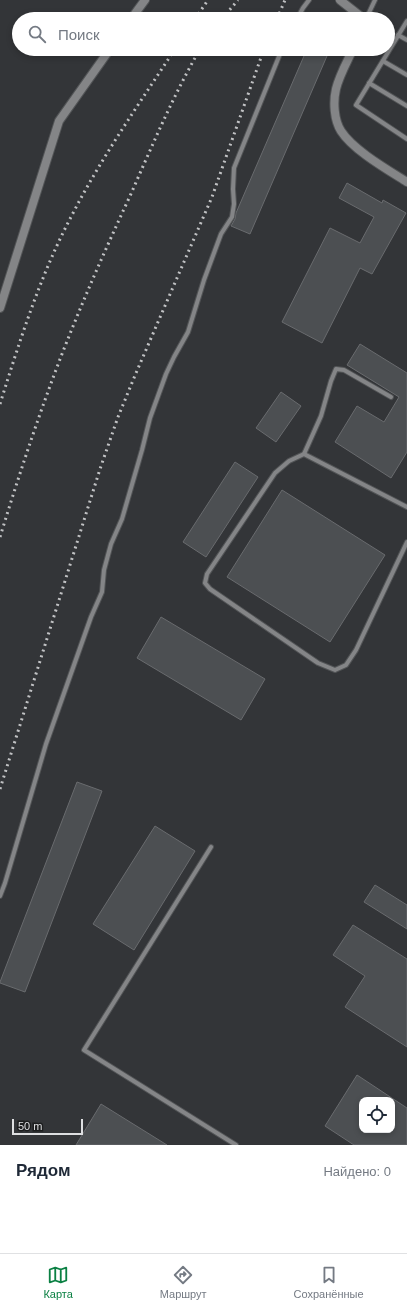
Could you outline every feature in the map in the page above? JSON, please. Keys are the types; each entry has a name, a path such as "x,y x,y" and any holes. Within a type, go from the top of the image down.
{"street":[{"path":"136,12 145,0"},
{"path":"341,0 356,12"},
{"path":"0,308 59,121 105,56"},
{"path":"350,56 336,89 336,118 341,131 367,156 407,182"}],"lane":[{"path":"301,12 309,0"},
{"path":"369,12 375,0"},
{"path":"395,40 407,21"},
{"path":"398,35 407,40"},
{"path":"0,896 46,744 88,623 102,592 104,570 111,544 122,519 150,418 166,374 188,332 204,280 221,234 232,216 234,204 234,168 279,56"},
{"path":"386,56 356,105 407,138"},
{"path":"383,61 407,75"},
{"path":"369,83 407,106"},
{"path":"391,397 344,370 336,369 321,416 304,454 289,461 275,473 207,574 205,583 210,589 318,663 335,670 346,666 356,650 407,542"},
{"path":"304,454 407,507"},
{"path":"211,846 84,1050 236,1145"}],"building":[{"path":"304,56 327,56 250,234 231,226 235,219 236,213"},
{"path":"347,183 382,203 383,200 406,213 372,274 360,268 322,343 282,322 330,228 360,243 374,217 339,198"},
{"path":"360,344 407,373 407,452 391,478 335,442 357,406 384,422 399,397 347,365"},
{"path":"281,392 301,406 276,442 256,428"},
{"path":"235,462 258,477 206,557 183,542"},
{"path":"282,490 385,555 330,642 227,577"},
{"path":"161,617 265,679 241,720 137,658"},
{"path":"77,782 102,791 25,992 0,982"},
{"path":"155,826 195,851 134,950 93,924"},
{"path":"375,885 407,905 407,929 364,902"},
{"path":"353,925 407,959 407,1047 345,1007 365,976 333,955"},
{"path":"357,1075 390,1097 359,1097 359,1133 395,1133 395,1100 407,1108 407,1145 354,1145 325,1126"},
{"path":"101,1104 167,1145 76,1145"}],"railway":[{"path":"200,12 208,0"},
{"path":"228,12 238,0"},
{"path":"280,12 285,0"},
{"path":"0,404 31,309 60,239 108,152 170,56"},
{"path":"0,537 37,422 78,314 163,121 196,56"},
{"path":"0,789 100,469 118,417 212,197 262,56"}]}
